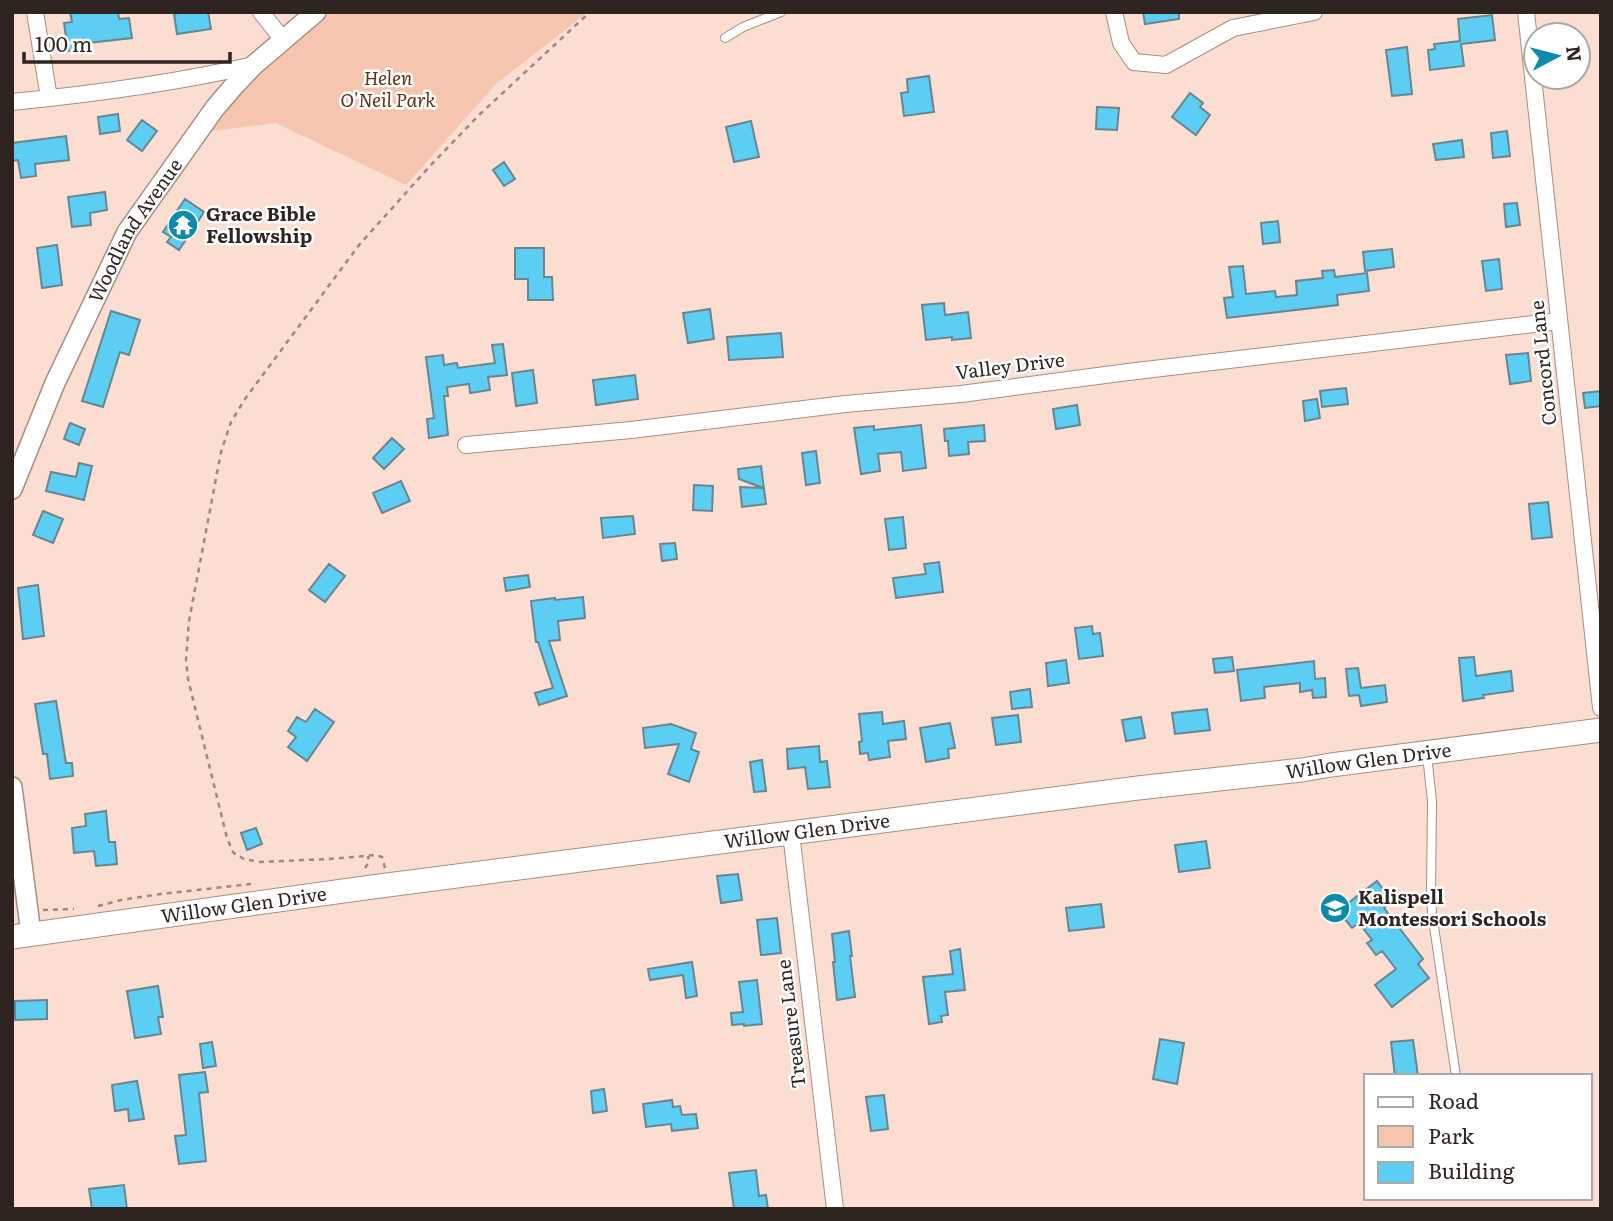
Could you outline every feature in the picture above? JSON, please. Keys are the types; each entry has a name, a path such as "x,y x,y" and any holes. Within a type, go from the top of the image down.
{"main road":[{"name":"Willow Glen Drive","path":"24,927 387,885 1601,730"}],"street":[{"path":"35,12 49,98"},
{"path":"261,12 283,40"},
{"name":"Woodland Avenue","path":"12,489 55,383 127,232 215,108 254,65 316,12"},
{"path":"1114,12 1121,43 1134,62 1166,65 1233,28 1314,12"},
{"name":"Concord Lane","path":"1526,12 1601,708"},
{"path":"12,102 207,76 254,65"},
{"name":"Valley Drive","path":"466,445 961,394 1559,321"},
{"path":"12,787 24,927"},
{"name":"Treasure Lane","path":"791,833 835,1209"}],"lane":[{"path":"725,38 743,27 782,12"},
{"path":"1427,752 1432,802 1432,913 1456,1074"}],"path":[{"path":"387,885 382,857 376,855 288,861 248,860 233,852 227,838 188,679 186,660 189,621 221,452 231,422 245,400 359,245 479,115 590,12"},
{"path":"365,868 369,862 368,856"},
{"path":"97,906 161,894 260,883"},
{"path":"24,927 74,909"}],"green space":[{"name":"Helen O'Neil Park","path":"332,12 588,12 497,83 406,185 276,123 210,131 236,96"}],"building":[{"path":"70,12 118,12 119,19 129,18 132,38 88,43 88,48 68,51 64,23 72,22"},
{"path":"208,12 211,29 177,34 174,14"},
{"path":"1143,12 1179,12 1179,19 1145,24"},
{"path":"1492,15 1495,40 1461,44 1464,66 1430,70 1428,50 1435,49 1434,44 1460,41 1458,19"},
{"path":"1407,47 1412,94 1392,96 1386,50"},
{"path":"929,76 934,112 904,116 901,93 908,92 907,79"},
{"path":"1190,93 1203,103 1200,107 1210,115 1196,135 1172,117"},
{"path":"1097,107 1119,108 1117,130 1096,129"},
{"path":"118,114 120,131 100,134 98,117"},
{"path":"142,120 157,131 142,151 127,140"},
{"path":"751,121 759,157 734,162 726,127"},
{"path":"1507,131 1510,156 1493,158 1491,133"},
{"path":"66,136 69,160 35,164 36,176 21,178 18,160 12,161 12,143"},
{"path":"1462,140 1464,157 1436,160 1433,144"},
{"path":"504,162 515,179 504,186 493,170"},
{"path":"105,192 107,210 90,213 91,225 72,227 68,197"},
{"path":"185,199 204,212 179,250 167,242 171,237 163,232"},
{"path":"1517,203 1520,225 1506,227 1504,204"},
{"path":"1278,221 1280,242 1263,244 1261,223"},
{"path":"57,245 62,285 42,288 37,248"},
{"path":"515,248 544,248 544,277 552,277 553,300 528,300 528,279 515,279"},
{"path":"1392,249 1394,267 1365,271 1363,252"},
{"path":"1499,259 1502,289 1486,291 1482,261"},
{"path":"1243,266 1246,294 1275,291 1276,297 1297,295 1296,281 1323,278 1322,271 1334,270 1335,277 1367,273 1369,291 1337,295 1338,305 1227,318 1224,298 1233,297 1229,267"},
{"path":"944,303 945,315 968,312 971,338 926,340 922,305"},
{"path":"710,309 714,339 688,343 683,313"},
{"path":"111,311 140,320 129,355 120,352 103,407 82,401"},
{"path":"781,333 783,357 729,360 727,337"},
{"path":"503,344 507,375 488,377 490,390 470,393 469,384 447,387 448,396 444,396 448,435 429,438 427,419 434,418 426,357 443,355 444,365 457,363 458,368 495,363 492,345"},
{"path":"1528,353 1531,381 1510,384 1506,355"},
{"path":"533,370 537,403 516,406 512,373"},
{"path":"635,375 638,399 596,405 593,380"},
{"path":"1346,388 1348,404 1322,407 1320,391"},
{"path":"1601,391 1601,406 1585,408 1583,393"},
{"path":"1317,399 1320,418 1305,421 1303,401"},
{"path":"1077,405 1080,425 1056,429 1053,409"},
{"path":"70,423 85,429 79,445 64,439"},
{"path":"921,425 926,468 903,471 901,452 878,454 880,471 861,474 854,428 874,426 874,430"},
{"path":"984,425 985,441 968,442 969,454 949,456 944,429"},
{"path":"392,438 404,449 384,469 373,458"},
{"path":"816,451 820,483 806,485 802,453"},
{"path":"79,463 92,466 84,500 46,491 51,472 76,477"},
{"path":"761,466 766,504 742,507 740,487 763,488 739,479 738,469"},
{"path":"401,481 410,501 382,513 373,493"},
{"path":"694,485 713,486 712,511 693,510"},
{"path":"1548,502 1552,537 1532,539 1529,504"},
{"path":"43,511 63,519 53,543 33,535"},
{"path":"633,516 635,534 603,538 601,518"},
{"path":"903,517 906,548 889,550 885,519"},
{"path":"675,543 677,559 662,561 660,544"},
{"path":"939,562 943,592 896,598 893,578 926,574 924,564"},
{"path":"329,564 345,576 325,602 309,590"},
{"path":"528,575 530,587 506,591 504,578"},
{"path":"38,585 44,636 23,639 18,588"},
{"path":"583,597 585,618 558,621 560,640 549,641 567,696 539,705 535,693 553,688 536,642 531,601"},
{"path":"1092,626 1093,634 1100,633 1103,656 1079,659 1075,628"},
{"path":"1232,657 1234,671 1215,673 1213,659"},
{"path":"1474,657 1476,676 1511,671 1513,691 1463,701 1459,658"},
{"path":"1066,660 1069,683 1048,686 1046,663"},
{"path":"1314,661 1315,679 1325,678 1326,697 1313,698 1312,690 1300,692 1300,683 1264,687 1265,698 1241,701 1237,670"},
{"path":"1358,668 1361,688 1385,685 1387,702 1361,706 1359,695 1349,696 1346,669"},
{"path":"1030,689 1032,707 1012,709 1010,692"},
{"path":"56,701 66,763 72,763 73,776 50,779 35,704"},
{"path":"315,709 334,722 307,761 288,747 296,737 288,731 297,717 306,722"},
{"path":"1207,709 1210,730 1175,734 1172,713"},
{"path":"882,712 883,724 904,721 906,739 888,741 890,757 869,760 868,753 860,754 859,742 862,741 859,714"},
{"path":"1018,715 1021,742 996,745 992,718"},
{"path":"1141,717 1145,738 1126,741 1122,720"},
{"path":"950,723 955,748 948,749 949,758 926,762 920,728"},
{"path":"671,724 696,733 691,749 699,752 689,782 668,774 679,744 645,748 643,728"},
{"path":"819,746 820,762 827,761 830,787 808,789 805,767 788,769 787,749"},
{"path":"762,760 766,791 754,792 750,762"},
{"path":"106,811 109,842 115,842 117,864 96,866 94,851 74,853 72,828 86,826 85,814"},
{"path":"256,828 262,844 247,850 241,833"},
{"path":"1206,841 1210,868 1179,872 1175,845"},
{"path":"738,874 742,900 721,903 717,876"},
{"path":"1377,881 1392,901 1384,908 1423,959 1418,964 1429,978 1392,1007 1375,985 1396,969 1382,951 1376,955 1367,943 1372,940 1359,923 1352,928 1338,911"},
{"path":"1101,904 1104,927 1069,931 1066,908"},
{"path":"777,918 781,953 761,955 757,920"},
{"path":"849,931 855,997 837,1000 832,934"},
{"path":"960,949 965,990 945,992 948,1015 941,1016 942,1022 929,1024 923,977 953,974 950,951"},
{"path":"692,962 697,996 686,998 683,975 650,980 648,969"},
{"path":"757,980 762,1024 732,1025 731,1013 743,1012 739,982"},
{"path":"158,986 163,1017 158,1017 161,1034 135,1038 127,991"},
{"path":"47,1000 47,1019 15,1020 15,1001"},
{"path":"1160,1039 1184,1043 1177,1084 1153,1079"},
{"path":"1413,1040 1418,1074 1395,1074 1391,1042"},
{"path":"212,1042 216,1066 203,1068 200,1044"},
{"path":"205,1072 208,1092 199,1093 206,1161 179,1164 175,1136 186,1135 179,1075"},
{"path":"137,1081 144,1119 129,1121 128,1109 115,1111 112,1085"},
{"path":"604,1089 607,1111 593,1113 591,1091"},
{"path":"884,1095 888,1129 871,1131 866,1097"},
{"path":"672,1100 673,1107 680,1106 682,1115 696,1114 698,1128 672,1131 671,1124 646,1127 643,1104"},
{"path":"756,1170 759,1196 766,1195 768,1209 734,1209 729,1173"},
{"path":"124,1185 127,1209 92,1209 89,1189"}],"place":[{"name":"Grace Bible Fellowship","path":"183,225"},
{"name":"Kalispell Montessori Schools","path":"1335,908"}]}
